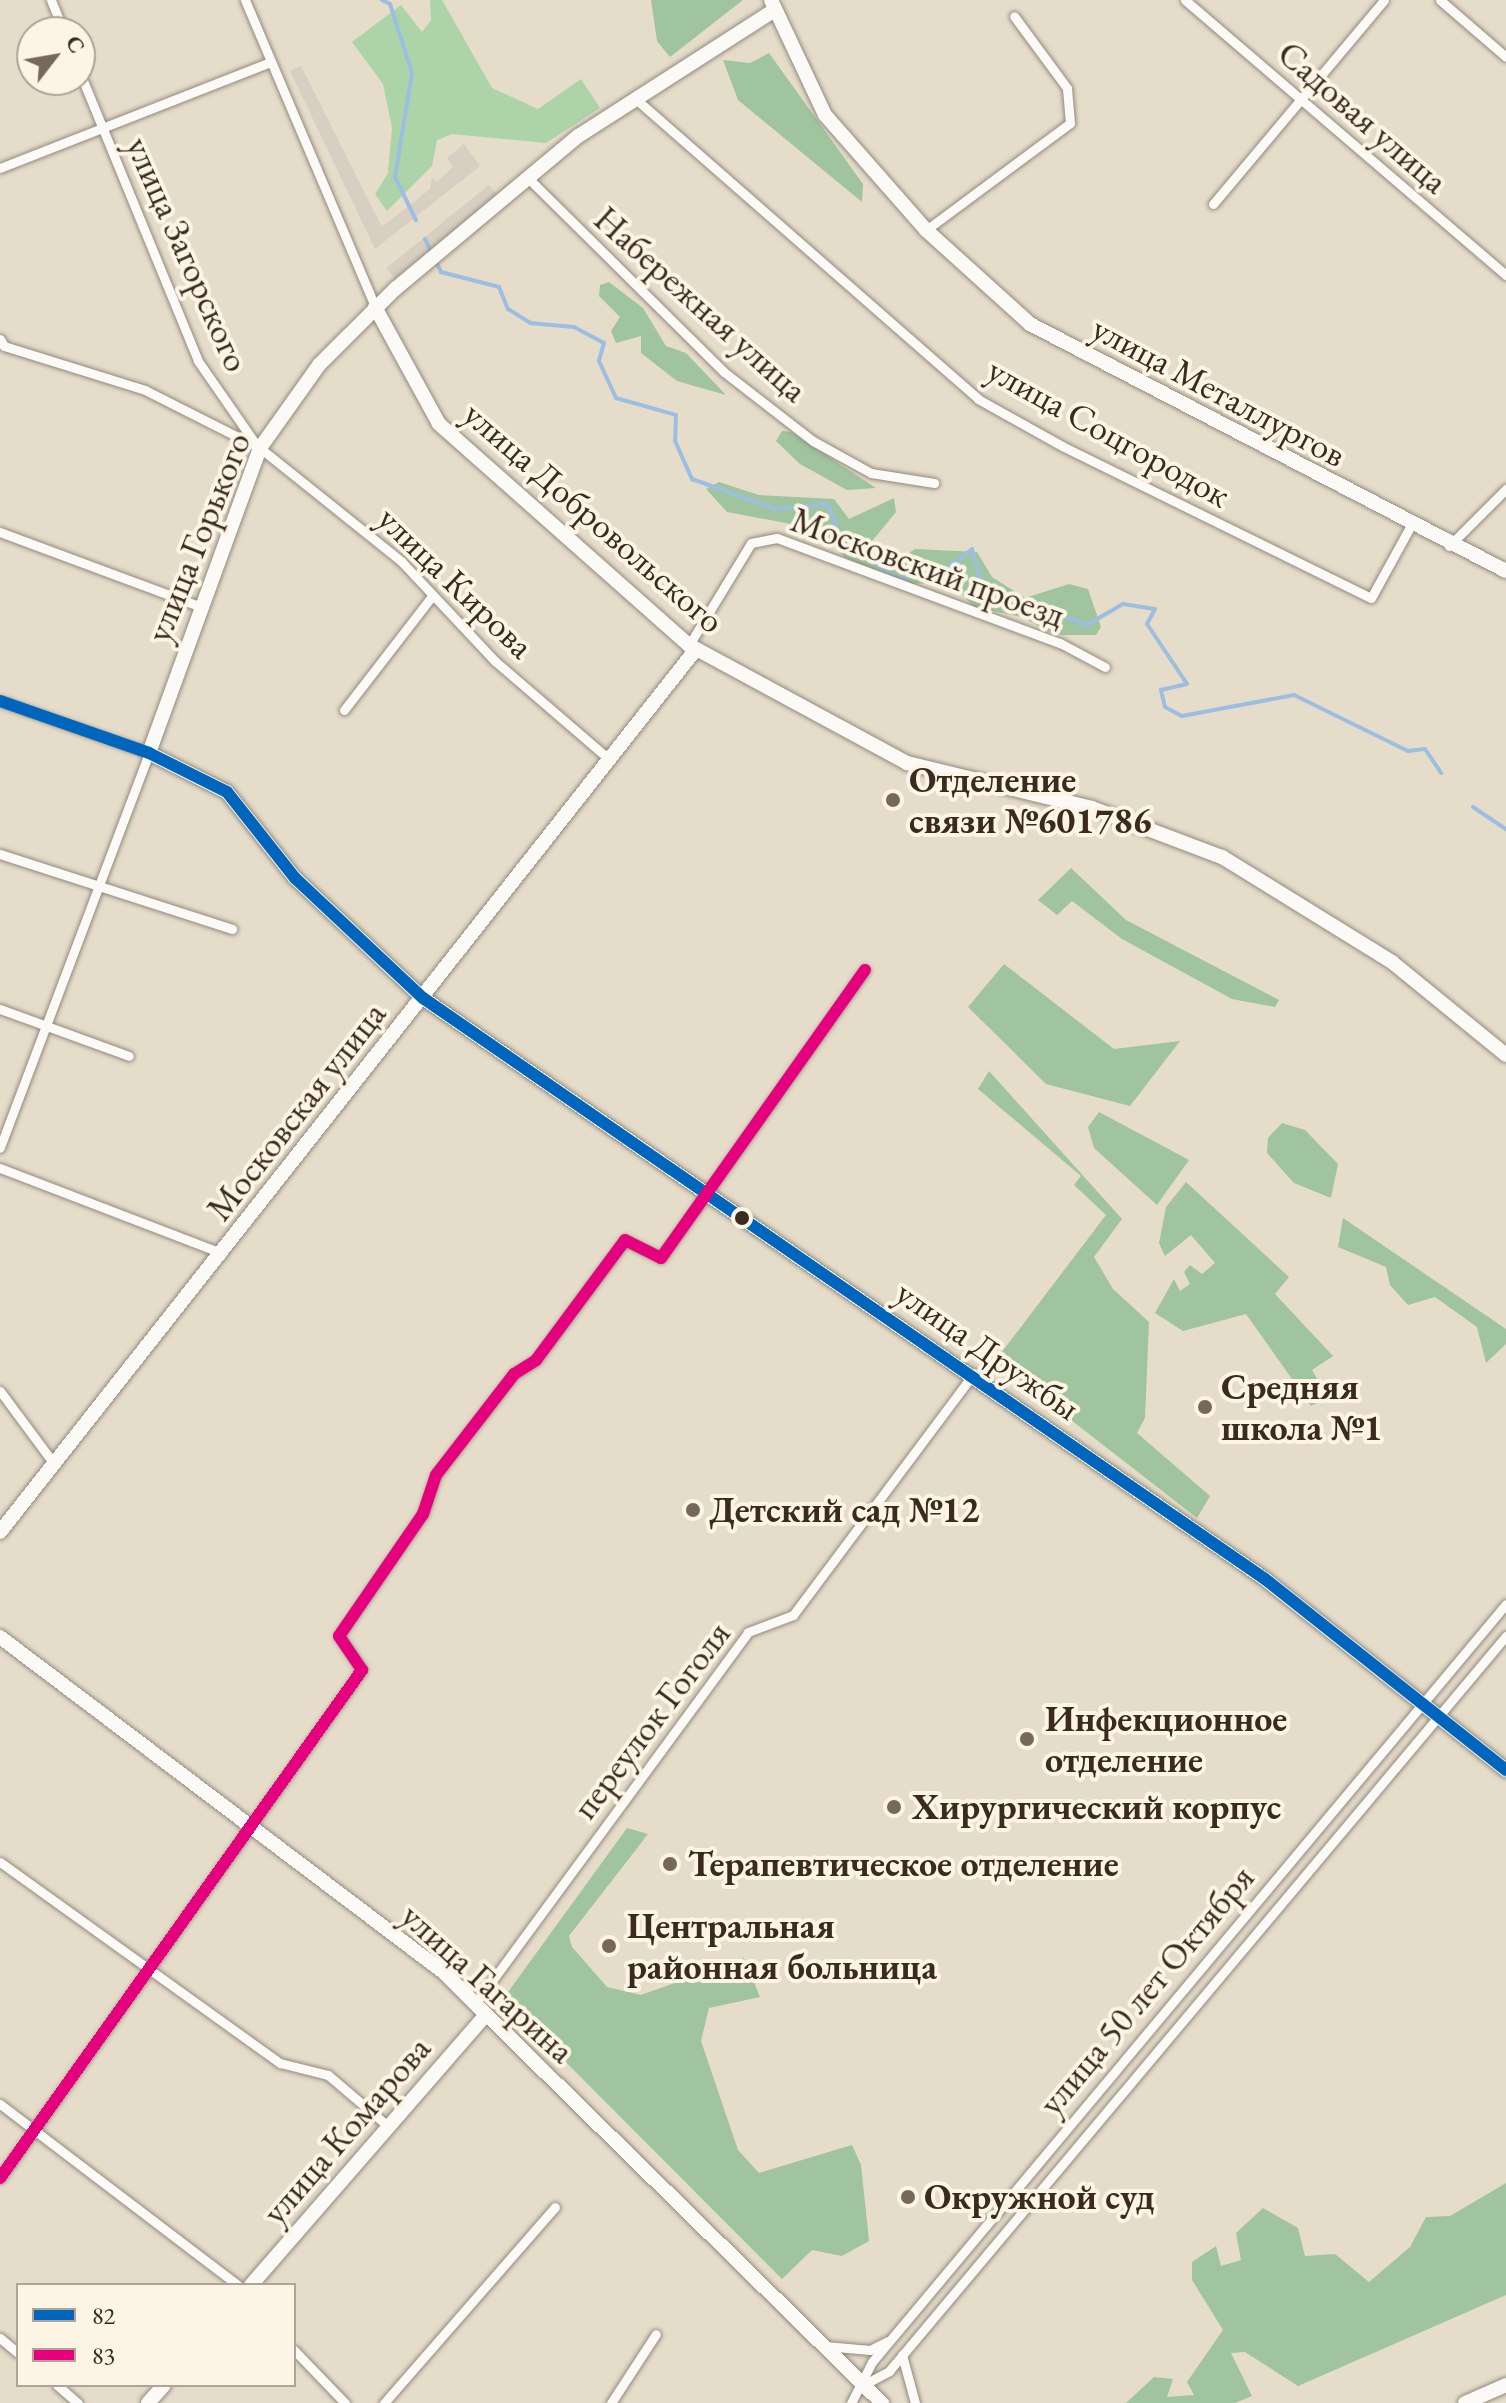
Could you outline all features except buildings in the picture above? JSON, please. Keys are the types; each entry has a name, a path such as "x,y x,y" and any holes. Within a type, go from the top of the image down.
{"street":[{"path":"245,0 268,63 375,307"},
{"name":"Садовая улица","path":"1185,0 1506,275"},
{"path":"1213,204 1384,0"},
{"path":"1440,0 1506,57"},
{"name":"улица Горького","path":"0,1148 260,448 319,365 375,307 578,136 638,101 772,5"},
{"name":"улица Металлургов","path":"772,5 819,108 926,230 1030,324 1448,547 1506,571"},
{"path":"926,230 1070,123 1067,88 1014,16"},
{"path":"0,168 100,124 268,63"},
{"name":"улица Загорского","path":"89,96 198,361 260,448"},
{"name":"улица Соцгородок","path":"638,101 978,399 1062,446 1371,598 1410,527"},
{"name":"Набережная улица","path":"529,179 724,372 813,441 871,473 934,483"},
{"name":"улица Добровольского","path":"375,307 439,424 692,647 907,763 1092,808 1222,857 1392,962 1506,1055"},
{"path":"1,347 145,390 260,448"},
{"name":"улица Кирова","path":"260,448 433,595 495,661 610,760"},
{"path":"1448,547 1506,489"},
{"path":"0,532 199,606"},
{"name":"Московский проезд","path":"692,647 751,543 777,538 1060,643 1105,667"},
{"path":"344,710 433,595"},
{"name":"Московская улица","path":"0,1532 56,1467 610,760 692,647"},
{"path":"0,701 149,753"},
{"name":"улица Дружбы","path":"149,753 227,792 295,878 423,998 974,1373 1424,1702 1506,1770"},
{"path":"0,854 97,888 232,929"},
{"path":"0,2178 362,1670 339,1636 423,1514 436,1475 514,1374 536,1360 625,1240 661,1258 865,970"},
{"path":"0,1009 129,1056"},
{"path":"0,1168 222,1253"},
{"name":"переулок Гоголя","path":"480,2009 748,1632 793,1615 974,1373"},
{"path":"0,1391 56,1467"},
{"name":"улица 50 лет Октября","path":"863,2385 891,2339 1506,1604"},
{"name":"улица 50 лет Октября","path":"863,2385 902,2355 1506,1636"},
{"name":"улица Гагарина","path":"0,1637 252,1828 480,2009 882,2403"},
{"path":"0,1862 280,2063 328,2075 389,2127"},
{"name":"улица Комарова","path":"253,2283 389,2127 480,2009"},
{"path":"0,2104 235,2283"},
{"path":"384,2403 555,2207"},
{"path":"611,2403 656,2334"},
{"path":"0,2338 16,2351"},
{"path":"823,2346 870,2350 891,2339"},
{"path":"296,2352 345,2403"},
{"path":"902,2355 915,2403"},
{"path":"851,2403 863,2385"},
{"path":"1465,2403 1506,2385"},
{"path":"59,2387 78,2403"},
{"path":"148,2403 162,2387"}],"shaded area":[{"path":"301,66 382,227 430,189 432,177 437,182 453,167 447,158 464,144 480,166 375,249 290,71"},
{"path":"489,185 498,196 395,279 386,268"}],"green space":[{"path":"430,0 442,0 492,88 538,109 581,79 600,108 546,143 452,134 437,140 432,166 387,211 375,194 388,173 392,128 383,84 352,42 401,5 422,32 431,20"},
{"path":"651,0 743,0 670,57 657,41"},
{"path":"769,53 863,184 862,202 738,100 723,60 750,63"},
{"path":"609,282 643,308 666,346 686,353 726,395 677,381 641,353 641,336 616,343 611,331 620,317 599,296 600,285"},
{"path":"782,431 791,432 876,488 847,490 800,464 776,441"},
{"path":"719,482 759,495 834,499 849,519 894,498 896,512 868,546 878,559 894,563 915,549 977,552 992,577 1025,598 1069,584 1088,589 1101,627 1096,635 1055,635 1022,617 974,607 949,582 911,584 846,559 829,541 816,543 802,526 727,512 706,489"},
{"path":"1071,868 1126,920 1279,1000 1275,1007 1232,999 1122,939 1072,901 1057,915 1038,900"},
{"path":"1004,964 1114,1049 1180,1041 1130,1106 1046,1084 968,1007"},
{"path":"989,1071 1122,1219 1094,1257 1113,1289 1149,1322 1145,1418 1137,1433 1210,1496 1197,1518 995,1361 1106,1215 1074,1185 1081,1176 978,1089"},
{"path":"1099,1112 1189,1160 1157,1205 1094,1148 1088,1127"},
{"path":"1282,1123 1305,1130 1338,1164 1331,1198 1294,1183 1267,1153 1268,1138"},
{"path":"1186,1182 1289,1277 1275,1294 1333,1356 1312,1370 1328,1397 1311,1406 1246,1314 1183,1331 1155,1313 1174,1279 1180,1291 1190,1284 1184,1272 1190,1265 1202,1274 1215,1263 1191,1235 1165,1256 1159,1243 1166,1207"},
{"path":"1343,1218 1506,1329 1506,1344 1486,1363 1477,1327 1435,1297 1408,1305 1390,1285 1386,1267 1338,1247"},
{"path":"627,1828 648,1834 569,1936 572,1947 607,1987 641,1995 744,1958 760,1997 709,2008 701,2041 738,2150 759,2173 852,2145 861,2165 869,2241 842,2256 812,2250 782,2279 503,1999"},
{"path":"1506,2183 1506,2295 1298,2386 1245,2352 1231,2353 1252,2396 1235,2403 1126,2403 1154,2377 1173,2379 1167,2397 1194,2395 1187,2382 1223,2330 1192,2280 1192,2262 1216,2246 1221,2266 1241,2260 1236,2233 1263,2208 1298,2228 1305,2256 1335,2254 1369,2282 1410,2247 1426,2217 1450,2216"}],"waterway":[{"path":"382,0 390,4 412,73 395,177 416,220"},
{"path":"425,239 441,272 499,287 508,309 530,323 574,327 604,343 599,361 616,398 676,415 675,441 692,479 776,509 828,504 844,546 860,547 884,572 902,578 947,568 972,549 982,584 1087,625 1123,604 1155,609 1147,624 1187,684 1161,690 1165,707 1182,716 1294,695 1408,751 1425,749 1441,773"},
{"path":"1473,807 1506,829"}],"transit line":[{"name":"82","path":"0,701 149,753 227,792 295,878 423,998 1265,1579 1506,1770"},
{"name":"83","path":"0,2178 362,1670 339,1636 423,1514 436,1475 514,1374 536,1360 625,1240 661,1258 865,970"}],"place":[{"name":"Отделение связи №601786","path":"893,800"},
{"name":"Средняя школа №1","path":"1205,1407"},
{"name":"Детский сад №12","path":"693,1510"},
{"name":"Инфекционное отделение","path":"1027,1739"},
{"name":"Хирургический корпус","path":"894,1807"},
{"name":"Терапевтическое отделение","path":"670,1864"},
{"name":"Центральная районная больница","path":"609,1946"},
{"name":"Окружной суд","path":"908,2197"}]}
